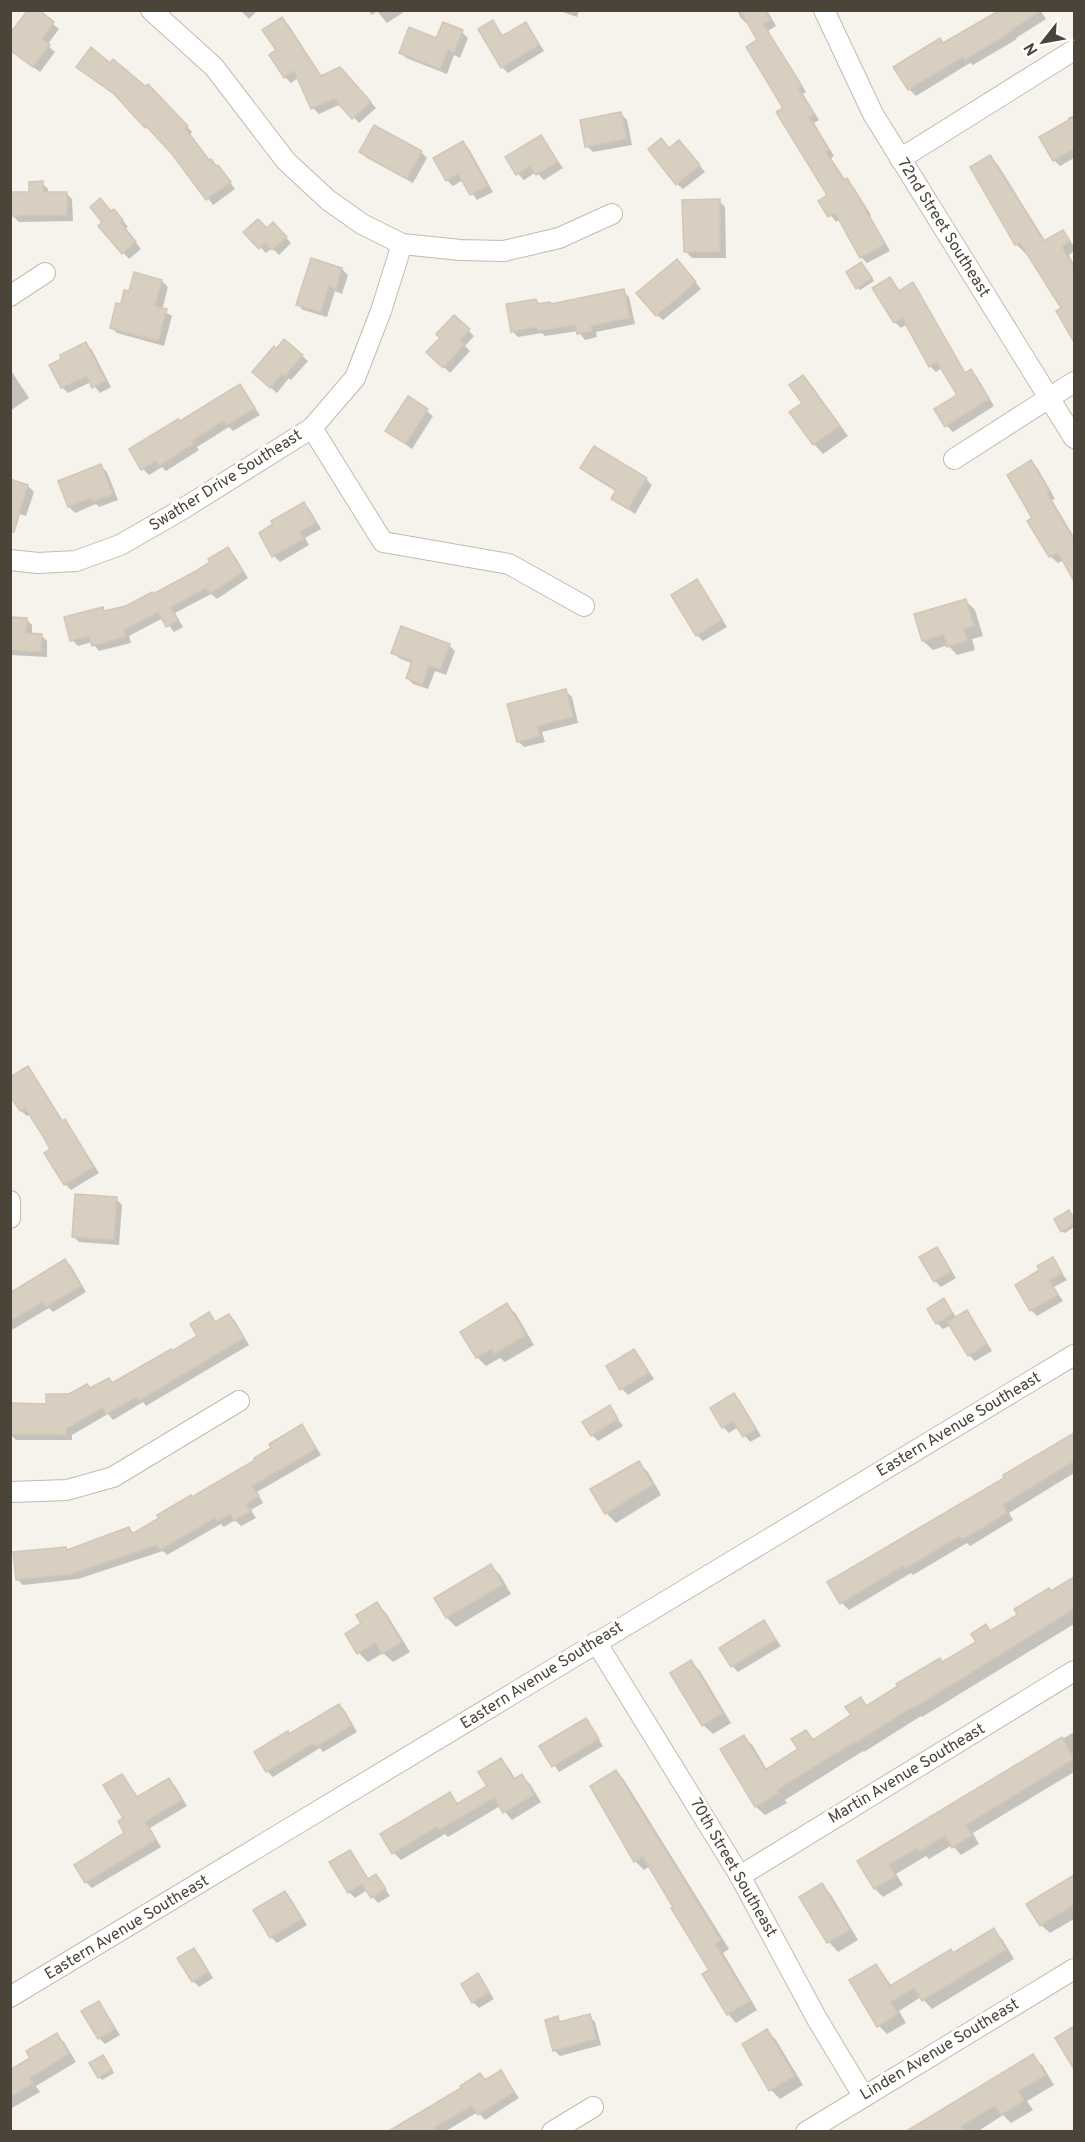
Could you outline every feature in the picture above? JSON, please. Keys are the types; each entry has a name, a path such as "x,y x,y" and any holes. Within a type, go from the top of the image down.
{"street":[{"path":"151,10 214,67 286,161 328,200 362,224 402,244 460,250 504,250 559,238 612,214"},
{"name":"72nd Street Southeast","path":"824,10 853,76 873,114 1074,438"},
{"path":"900,159 1074,50"},
{"name":"Swather Drive Southeast","path":"10,560 38,563 76,561 120,545 312,428 355,378 381,311 402,244"},
{"path":"10,296 45,273"},
{"path":"954,459 1074,382"},
{"path":"312,428 383,542 508,564 584,606"},
{"name":"Eastern Avenue Southeast","path":"10,1997 1074,1355"},
{"path":"10,1492 67,1490 113,1478 239,1401"},
{"name":"70th Street Southeast","path":"596,1642 740,1876 817,2019 864,2097"},
{"name":"Martin Avenue Southeast","path":"740,1876 1074,1671"},
{"name":"Linden Avenue Southeast","path":"806,2132 1074,1969"},
{"path":"552,2132 593,2107"}],"building":[{"path":"28,10 39,10 54,22 42,39 50,45 33,67 10,50 10,33"},
{"path":"740,10 765,10 771,20 763,24 802,86 798,88 814,114 809,117 829,150 826,152 844,180 847,178 885,244 860,258 835,213 828,217 818,201 827,195 776,112 783,108 746,47 757,40"},
{"path":"1000,10 1042,10 965,60 963,57 908,90 893,67 940,38 943,43"},
{"path":"282,17 321,76 340,67 371,102 352,119 334,99 311,109 294,71 284,78 269,55 276,50 262,30"},
{"path":"493,20 502,36 526,22 539,45 501,68 478,29"},
{"path":"443,22 463,30 454,53 448,50 440,69 399,53 409,27 436,38"},
{"path":"91,47 110,63 113,59 145,86 148,84 188,126 185,128 209,160 211,159 216,166 218,165 231,182 206,200 172,154 146,126 145,128 114,94 76,67"},
{"path":"621,112 627,139 585,147 580,120"},
{"path":"1074,117 1074,149 1053,161 1039,137"},
{"path":"374,125 422,151 407,179 359,152"},
{"path":"541,135 558,162 536,175 530,166 516,175 505,157"},
{"path":"661,138 669,148 679,140 700,165 676,185 648,149"},
{"path":"463,141 488,186 470,195 458,174 446,181 433,158"},
{"path":"990,155 1044,241 1063,230 1070,241 1062,247 1074,267 1074,342 1056,311 1061,308 1020,243 1015,245 970,167"},
{"path":"43,181 43,192 67,192 67,215 11,216 11,192 29,192 29,182"},
{"path":"100,198 123,220 120,222 136,242 122,254 98,226 102,222 90,207"},
{"path":"720,199 720,252 684,252 682,200"},
{"path":"258,219 267,228 273,222 287,237 272,250 265,243 259,249 243,232"},
{"path":"311,258 342,268 336,289 329,286 321,312 296,305"},
{"path":"677,259 696,282 656,316 636,293"},
{"path":"861,262 872,278 856,289 846,272"},
{"path":"134,272 162,280 155,306 167,309 158,341 110,328 116,303 121,304 124,290 129,291"},
{"path":"890,277 899,291 913,282 965,373 971,369 989,399 945,427 934,409 957,395 937,362 929,367 902,318 894,323 872,288"},
{"path":"624,289 630,318 591,326 592,331 577,334 575,325 538,331 537,327 511,332 506,304 536,299 537,304 550,302 551,304"},
{"path":"454,315 470,329 460,340 465,344 443,368 426,352 440,338 436,334"},
{"path":"284,339 303,355 285,376 282,374 270,388 252,372 274,346 276,349"},
{"path":"86,342 106,381 92,388 87,376 61,388 49,365 61,359 60,355"},
{"path":"803,375 840,426 813,445 789,412 802,403 789,385"},
{"path":"240,384 255,408 226,426 223,421 192,441 194,444 159,466 156,461 141,470 129,449"},
{"path":"408,396 428,409 406,444 385,431"},
{"path":"594,446 647,478 628,509 611,499 616,490 580,468"},
{"path":"1031,460 1050,491 1047,493 1074,540 1074,581 1058,553 1049,557 1027,521 1032,518 1007,475"},
{"path":"101,464 113,494 92,502 91,498 68,507 58,481"},
{"path":"10,479 28,485 14,532 10,532"},
{"path":"304,502 316,523 300,532 304,539 272,557 259,533 273,524 271,521"},
{"path":"228,547 243,572 210,594 206,588 171,607 178,621 166,627 158,612 124,630 126,637 92,646 89,636 70,641 64,617 103,607 104,611 126,606 196,571 210,562 208,559"},
{"path":"697,579 722,620 696,636 671,595"},
{"path":"966,599 974,626 964,629 967,641 947,647 944,635 922,641 914,614"},
{"path":"10,617 27,618 26,633 42,634 41,652 10,650"},
{"path":"401,626 450,644 440,670 429,666 422,685 406,678 412,661 391,653"},
{"path":"566,689 573,717 537,726 540,736 517,742 507,704"},
{"path":"28,1066 62,1121 65,1119 94,1167 64,1185 44,1153 50,1149 41,1133 25,1108 20,1111 10,1096 10,1077"},
{"path":"75,1194 117,1197 114,1240 72,1237"},
{"path":"1069,1210 1074,1224 1061,1232 1054,1219"},
{"path":"937,1247 951,1271 934,1282 919,1257"},
{"path":"1053,1257 1062,1273 1049,1281 1058,1295 1030,1311 1015,1285 1039,1270 1037,1266"},
{"path":"65,1259 81,1286 46,1307 43,1302 10,1321 10,1293"},
{"path":"944,1298 953,1314 936,1324 927,1309"},
{"path":"507,1303 526,1335 494,1354 491,1349 476,1358 460,1332"},
{"path":"967,1310 987,1344 968,1356 947,1322"},
{"path":"209,1312 215,1322 229,1314 244,1338 139,1401 137,1397 106,1414 102,1408 66,1429 66,1435 10,1434 10,1403 46,1404 46,1394 69,1394 87,1384 90,1388 109,1378 112,1383 197,1336 190,1324"},
{"path":"634,1349 649,1373 620,1390 606,1366"},
{"path":"734,1393 756,1429 743,1437 733,1421 722,1428 710,1408"},
{"path":"610,1405 618,1419 591,1436 582,1422"},
{"path":"302,1424 316,1449 252,1486 259,1496 246,1504 251,1511 234,1521 230,1514 217,1522 215,1518 160,1550 157,1545 72,1574 16,1580 13,1552 66,1547 67,1550 129,1527 132,1534 159,1518 157,1515 255,1460 254,1458 271,1448 269,1444"},
{"path":"1074,1433 1074,1461 1003,1505 1007,1513 962,1540 960,1536 905,1569 903,1566 840,1604 827,1582 1004,1478 1003,1475"},
{"path":"639,1461 653,1485 605,1514 590,1489"},
{"path":"491,1564 503,1585 446,1618 434,1598"},
{"path":"1074,1577 1074,1609 777,1790 779,1793 755,1807 720,1749 744,1735 765,1770 798,1749 791,1739 806,1730 813,1740 851,1715 845,1707 861,1697 866,1706 898,1686 896,1684 940,1658 942,1662 976,1642 971,1634 986,1624 990,1631 1017,1615 1014,1609 1049,1588 1051,1591"},
{"path":"377,1602 402,1642 382,1654 375,1643 357,1654 345,1634 361,1623 356,1615"},
{"path":"764,1620 776,1640 731,1667 719,1648"},
{"path":"691,1660 723,1713 702,1726 670,1673"},
{"path":"339,1704 352,1725 316,1747 314,1743 266,1772 254,1752"},
{"path":"586,1718 599,1739 552,1767 539,1746"},
{"path":"1062,1737 1074,1759 966,1825 972,1835 952,1848 945,1836 919,1852 917,1848 889,1865 896,1876 874,1889 857,1861"},
{"path":"501,1758 514,1779 522,1774 534,1795 503,1813 494,1798 439,1830 437,1827 392,1854 380,1834 450,1792 457,1804 487,1786 478,1772"},
{"path":"616,1770 721,1940 715,1944 750,2001 727,2015 702,1974 709,1970 671,1908 673,1907 643,1857 634,1862 590,1786"},
{"path":"122,1774 137,1797 169,1778 182,1800 145,1822 156,1840 85,1883 74,1865 124,1833 118,1821 123,1818 103,1785"},
{"path":"350,1850 368,1879 376,1874 386,1889 371,1898 362,1884 348,1893 329,1862"},
{"path":"1074,1875 1074,1905 1040,1926 1026,1904"},
{"path":"822,1883 850,1930 827,1943 799,1897"},
{"path":"285,1891 302,1919 270,1938 253,1910"},
{"path":"994,1928 1006,1950 922,2001 914,1988 891,2002 898,2014 877,2027 849,1980 876,1964 890,1986 951,1949 953,1953"},
{"path":"194,1948 208,1972 192,1982 177,1958"},
{"path":"478,1973 489,1992 472,2003 461,1984"},
{"path":"99,2001 115,2029 98,2039 81,2011"},
{"path":"590,2014 596,2039 553,2051 545,2020 558,2016 559,2022"},
{"path":"1074,2026 1074,2069 1055,2038"},
{"path":"767,2029 795,2076 769,2091 742,2044"},
{"path":"57,2033 69,2054 30,2078 33,2084 10,2097 10,2070 30,2058 26,2051"},
{"path":"1033,2054 1046,2075 1019,2091 1024,2101 1001,2115 995,2106 961,2126 965,2132 905,2132"},
{"path":"103,2055 112,2070 98,2078 89,2063"},
{"path":"501,2070 514,2092 478,2115 472,2106 435,2127 437,2132 387,2132 461,2088 460,2086 480,2073 485,2080"}]}
